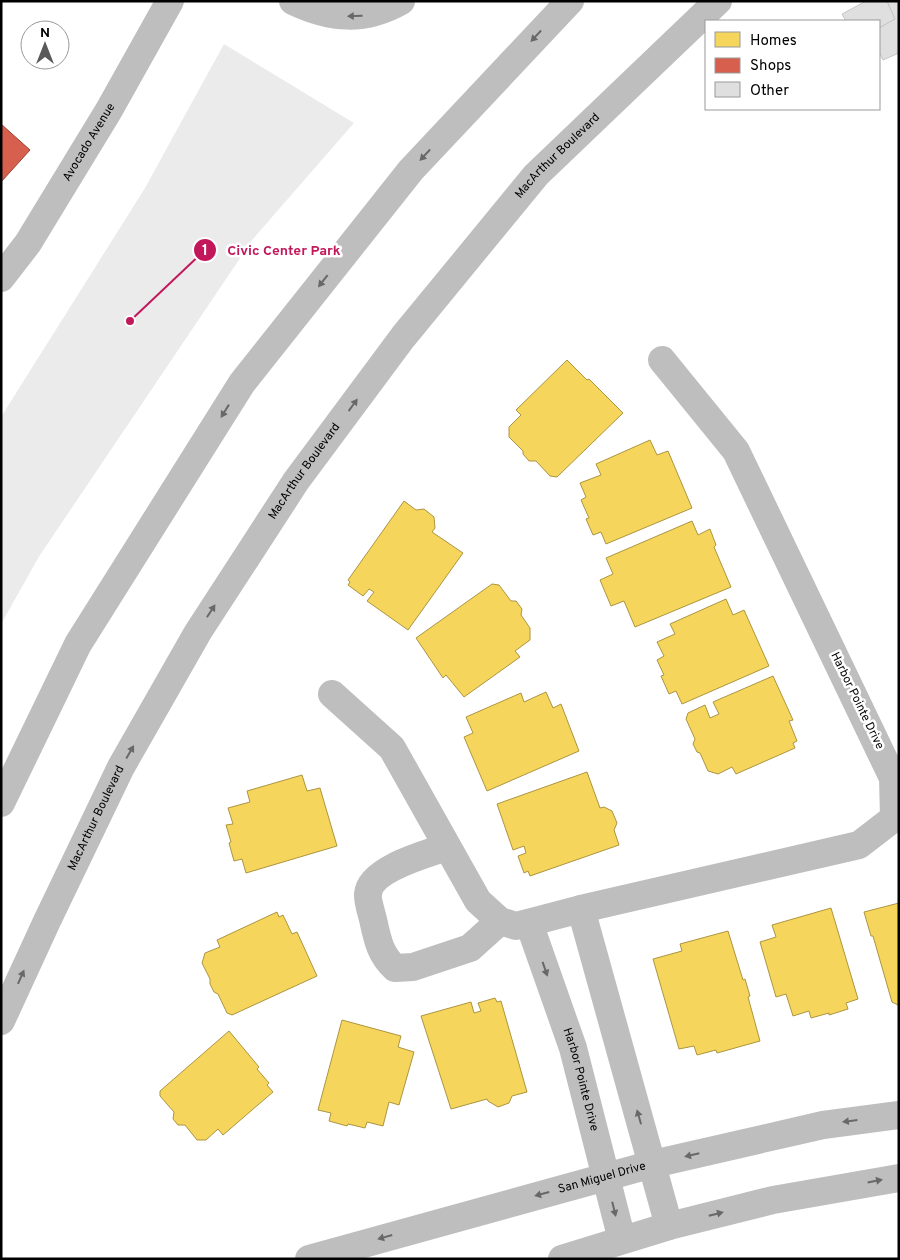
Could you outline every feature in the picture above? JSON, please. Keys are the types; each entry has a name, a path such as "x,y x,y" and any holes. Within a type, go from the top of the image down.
{"main road":[{"name":"Avocado Avenue","path":"1,278 28,242 110,110 170,1"},
{"path":"293,1 306,7 341,16 363,16 386,10 401,1"},
{"path":"1,803 78,644 242,383 411,170 570,1"},
{"name":"MacArthur Boulevard","path":"1,1021 46,921 121,767 198,632 296,482 403,338 536,175 718,1"},
{"name":"Harbor Pointe Drive","path":"500,921 516,926 581,909 859,845 894,818 894,778 736,451 662,360"},
{"path":"332,694 392,748 478,901 500,921 470,948 413,967 395,968 385,959 378,941 368,894 375,879 392,867 447,847"},
{"path":"581,909 669,1226"},
{"name":"Harbor Pointe Drive","path":"529,922 573,1048 622,1240"},
{"name":"San Miguel Drive","path":"309,1259 652,1164 823,1125 899,1115"},
{"path":"562,1259 669,1226 773,1200 899,1178"}],"shaded area":[{"path":"224,44 354,123 253,239 40,555 1,624 1,417 145,188"}],"building: Homes":[{"path":"567,360 623,413 557,477 550,476 536,461 529,461 523,454 523,451 509,437 509,427 521,415 516,410"},
{"path":"650,440 657,455 668,451 692,508 606,544 601,532 593,535 586,519 589,518 581,500 586,497 580,483 601,475 596,464"},
{"path":"404,501 416,510 424,509 434,517 435,528 432,532 463,553 408,630 367,601 374,592 369,589 363,596 348,585 350,582 348,580"},
{"path":"692,521 698,535 710,529 716,545 714,547 731,587 635,627 624,601 611,606 600,580 613,574 606,558"},
{"path":"492,584 499,585 511,601 516,601 522,609 521,615 530,628 530,640 515,651 520,657 464,697 446,675 443,678 416,638"},
{"path":"726,599 733,615 744,610 769,666 682,704 676,691 669,694 661,676 664,675 657,660 664,656 657,642 675,634 670,624"},
{"path":"773,676 793,720 789,721 797,741 793,743 795,748 736,774 732,767 718,774 708,771 700,753 697,752 693,744 695,739 686,719 688,713 705,705 710,718 719,714 713,702"},
{"path":"546,692 553,708 561,704 579,751 487,791 464,737 473,733 466,717 521,693 524,702"},
{"path":"587,772 600,808 604,807 612,811 617,823 614,830 619,845 530,876 528,871 524,873 518,856 526,853 524,846 513,850 497,804"},
{"path":"302,775 307,791 320,788 337,846 246,873 242,859 234,861 229,843 231,842 226,825 233,824 228,808 250,802 247,791"},
{"path":"899,903 898,1005 892,1002 864,912"},
{"path":"831,908 858,999 846,1003 848,1009 829,1015 829,1013 811,1018 809,1011 793,1016 786,994 776,997 760,942 776,937 772,925"},
{"path":"277,912 279,917 283,915 292,934 297,932 317,976 232,1015 227,1013 218,994 214,992 210,984 210,979 202,963 205,953 220,947 217,940"},
{"path":"728,931 743,980 745,979 750,996 748,997 760,1041 717,1053 716,1050 697,1055 694,1046 679,1049 653,959 682,951 680,944"},
{"path":"495,998 497,1002 501,1001 527,1092 512,1096 509,1103 498,1107 487,1099 451,1109 421,1016 471,1002 474,1013 481,1011 478,1003"},
{"path":"342,1020 401,1036 398,1047 414,1052 399,1105 389,1102 383,1126 367,1122 365,1128 348,1124 347,1126 329,1121 331,1113 318,1110"},
{"path":"229,1031 259,1067 257,1069 269,1083 267,1085 273,1092 223,1135 218,1129 206,1140 197,1140 185,1125 178,1125 173,1119 174,1112 160,1096 160,1091"}],"building: Shops":[{"path":"1,124 30,150 1,182"}],"building: Other":[{"path":"866,1 887,1 895,19 880,27 880,20 845,20 842,14"},
{"path":"887,1 899,1 899,53 883,60 880,54 880,27 895,19"}],"place":[{"name":"Civic Center Park","path":"130,321"}]}
